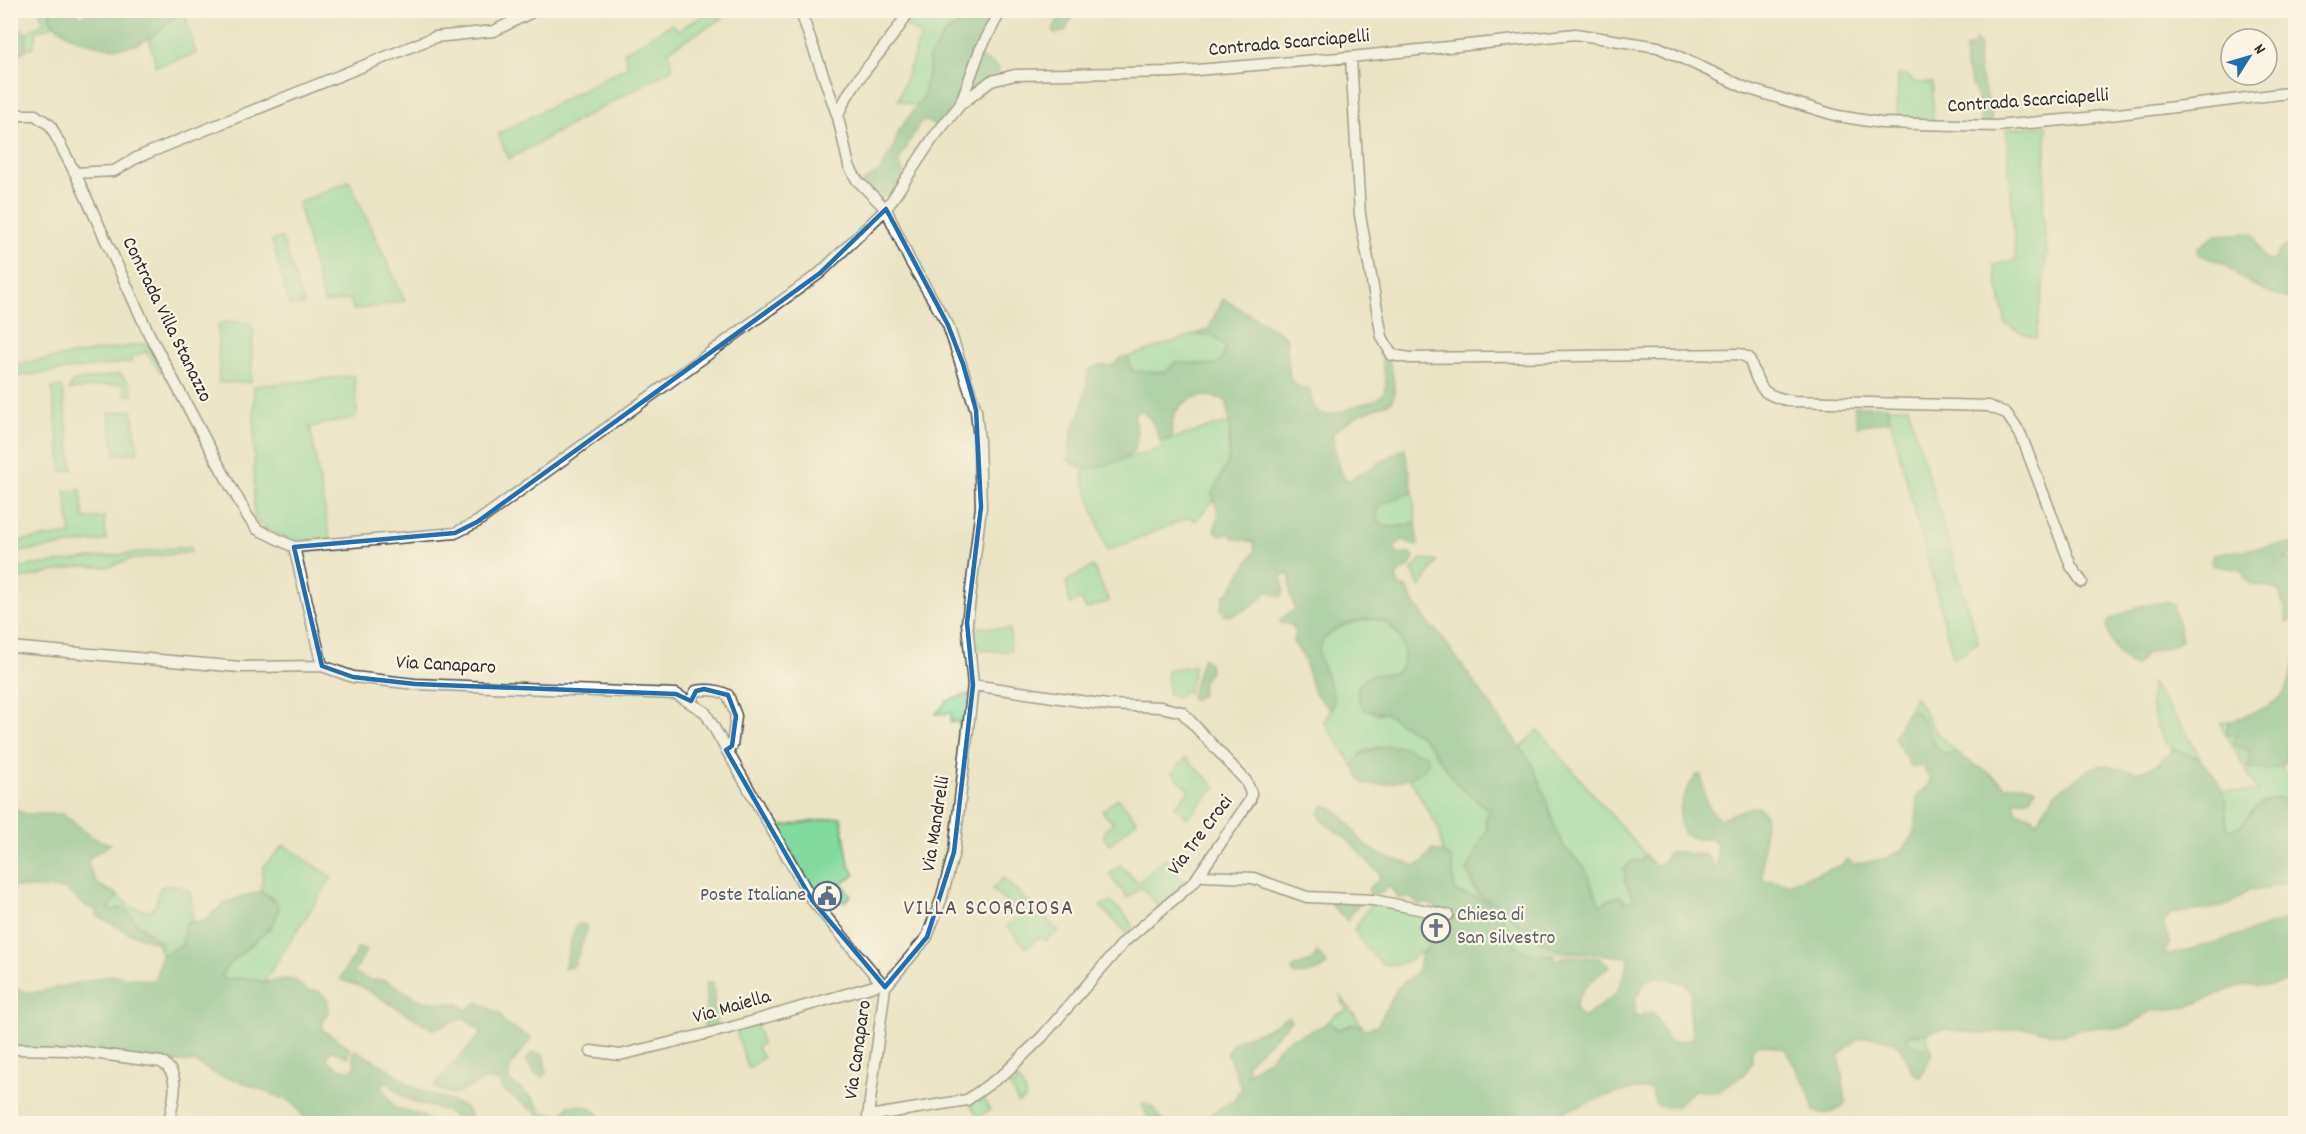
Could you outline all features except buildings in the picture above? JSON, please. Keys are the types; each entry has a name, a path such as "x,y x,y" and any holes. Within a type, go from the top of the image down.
{"street":[{"path":"75,173 114,171 138,157 435,37 494,31 536,10"},
{"path":"800,10 838,117 849,166 857,180 886,209"},
{"path":"838,117 845,97 883,51 909,10"},
{"path":"321,666 294,547 455,533 477,522 820,273 886,209 933,138 960,105 980,50 1001,10"},
{"name":"Contrada Scarciapelli","path":"960,105 991,81 1015,75 1174,72 1575,34 1658,47 1746,88 1857,121 1971,127 2086,118 2295,92"},
{"path":"1351,57 1360,215 1382,337 1392,355 1410,358 1739,354 1749,358 1760,387 1771,397 1792,401 1988,406 2006,413 2021,435 2071,566 2082,582"},
{"name":"Contrada Villa Stanazzo","path":"10,115 35,115 50,125 75,173 149,334 248,517 266,535 294,547"},
{"name":"Via Mandrelli","path":"882,984 924,942 942,900 959,813 973,685 967,623 981,507 976,410 948,325 910,261 886,209"},
{"name":"Via Canaparo","path":"10,647 240,667 321,666 353,676 415,684 676,694 691,701 705,712 812,900 882,984 868,1120"},
{"name":"Via Tre Croci","path":"868,1120 967,1100 985,1090 1042,1037 1124,942 1190,885 1248,805 1251,793 1246,781 1182,712 1161,707 1107,705 973,685"},
{"path":"691,701 696,691 704,689 728,695 734,705 736,716 732,746 726,750"},
{"path":"1200,873 1204,876 1253,878 1307,897 1373,900 1448,915"},
{"name":"Via Maiella","path":"591,1051 620,1055 882,984"},
{"path":"10,1049 69,1050 161,1062 171,1069 173,1075 172,1106 168,1124"}],"highlighted area":[{"path":"886,209 948,325 963,364 976,410 981,507 967,623 973,685 954,852 927,937 885,987 812,900 726,750 732,746 736,716 728,695 704,689 696,691 691,701 676,694 415,684 353,677 322,666 294,547 455,533 477,522 820,273"}],"green space":[{"path":"40,11 51,11 49,17 54,25 36,32 33,47 25,50 27,33 44,23"},
{"path":"51,11 75,11 82,17 91,11 178,11 147,39 134,45 112,47 87,43 65,32 49,17"},
{"path":"178,11 184,11 196,54 156,66 149,37"},
{"path":"712,11 735,11 668,50 673,68 509,159 498,134 628,66 624,52 672,24 678,30"},
{"path":"914,11 968,11 961,15 959,25 942,36 928,73 925,95 915,106 898,100 921,35 905,25"},
{"path":"966,11 998,11 976,55 998,67 999,76 938,127 927,121 920,122 899,161 904,177 890,195 882,197 867,188 863,182 879,172 894,146 899,130 925,95 924,87 930,70 928,59 945,36 959,25 961,15"},
{"path":"1062,11 1079,11 1074,13 1065,31 1055,34 1053,30"},
{"path":"10,21 27,33 25,50 17,56 11,56"},
{"path":"1974,39 1980,46 1978,66 1989,104 1991,123 1980,124 1980,106 1965,64 1965,48 1976,45"},
{"path":"1898,75 1908,76 1915,83 1933,83 1933,123 1897,121"},
{"path":"2047,125 2043,212 2047,254 2036,339 2006,325 1994,265 2016,260 2006,129"},
{"path":"349,181 405,301 353,310 351,299 324,303 298,203"},
{"path":"2253,233 2262,255 2268,261 2275,260 2285,246 2295,244 2295,301 2264,291 2238,276 2225,264 2198,254 2198,248 2216,235"},
{"path":"282,238 304,305 290,307 272,241"},
{"path":"1223,299 1286,336 1290,379 1300,388 1310,389 1315,409 1326,415 1341,412 1381,396 1386,381 1381,356 1378,352 1383,349 1392,374 1393,401 1358,415 1333,432 1341,472 1348,481 1405,448 1413,492 1381,504 1376,515 1383,525 1388,527 1399,527 1416,522 1418,546 1402,540 1394,547 1398,555 1411,553 1414,557 1410,566 1396,575 1399,586 1408,588 1412,599 1433,630 1436,629 1531,762 1556,832 1565,848 1585,868 1600,905 1619,896 1626,903 1634,900 1625,881 1624,869 1633,860 1649,859 1653,864 1659,865 1668,853 1677,851 1703,854 1711,860 1714,869 1717,866 1717,844 1712,839 1698,839 1684,834 1681,827 1680,811 1684,796 1697,775 1701,775 1710,809 1719,819 1752,807 1759,807 1765,814 1762,879 1787,884 1839,866 1848,859 1853,864 1870,862 1895,854 1911,840 1915,829 1917,796 1928,786 1930,779 1923,766 1912,768 1894,738 1906,714 1914,710 1923,720 1935,744 1944,754 1957,753 2005,786 2023,784 2036,789 2030,798 2014,801 2017,812 2033,817 2036,822 2056,793 2090,769 2101,765 2136,772 2157,764 2173,749 2198,759 2216,779 2224,796 2228,830 2243,823 2260,804 2268,799 2280,798 2295,801 2295,879 2266,889 2248,890 2241,897 2223,906 2170,914 2163,925 2171,943 2163,954 2205,945 2295,916 2295,980 2270,986 2236,987 2187,1007 2151,1011 2129,1026 2119,1028 2088,1027 2066,1034 2020,1028 1984,1034 1944,1029 1909,1035 1906,1037 1910,1043 1920,1049 1929,1046 1933,1051 1921,1077 1914,1073 1903,1051 1895,1043 1872,1037 1861,1038 1852,1043 1839,1056 1846,1101 1840,1108 1828,1113 1814,1111 1808,1090 1785,1049 1759,1044 1752,1049 1752,1063 1744,1074 1718,1092 1694,1090 1671,1107 1656,1105 1651,1089 1640,1089 1618,1092 1565,1110 1562,1119 1554,1117 1549,1123 1198,1123 1234,1099 1242,1088 1227,1053 1234,1043 1270,1028 1288,1017 1291,1021 1247,1063 1247,1075 1269,1059 1286,1042 1329,1021 1337,1030 1356,1024 1365,1029 1377,1026 1398,987 1415,974 1420,965 1421,954 1443,939 1454,918 1427,903 1420,905 1410,898 1398,898 1390,886 1382,892 1371,895 1368,889 1379,879 1379,873 1347,839 1322,821 1319,813 1323,805 1338,812 1367,846 1385,856 1416,866 1423,862 1432,849 1449,856 1452,860 1455,892 1482,899 1491,904 1502,917 1516,945 1522,950 1534,955 1554,956 1555,960 1572,956 1601,958 1609,966 1587,985 1577,1003 1576,1010 1583,1018 1617,993 1629,961 1628,957 1555,949 1531,936 1496,903 1478,894 1467,871 1488,826 1485,820 1489,810 1459,786 1424,738 1385,713 1366,711 1358,697 1358,687 1364,679 1373,675 1393,674 1404,664 1402,642 1393,627 1380,620 1361,620 1340,627 1324,639 1319,653 1332,690 1333,707 1330,710 1313,691 1304,658 1293,642 1296,633 1292,625 1280,623 1281,619 1295,609 1290,593 1290,575 1281,575 1284,591 1281,597 1267,591 1248,608 1225,616 1221,608 1224,596 1230,591 1255,551 1254,542 1233,538 1230,534 1220,535 1214,529 1219,515 1212,493 1228,463 1230,434 1227,401 1206,396 1187,401 1174,415 1171,425 1172,437 1161,442 1153,423 1143,411 1137,411 1134,416 1137,442 1134,451 1128,456 1120,461 1086,470 1068,461 1072,431 1082,408 1089,370 1099,365 1112,366 1122,357 1128,357 1132,371 1166,372 1175,362 1215,365 1221,360 1226,348 1212,334 1203,336 1196,334 1208,330","holes":["1663,977 1686,984 1691,989 1689,1016 1693,1037 1690,1040 1670,1042 1657,1018 1650,1013 1635,1018 1635,999 1646,980"]},
{"path":"231,321 249,324 253,331 251,382 219,383 218,324"},
{"path":"1196,334 1203,336 1212,334 1226,348 1221,361 1215,365 1192,363 1166,372 1135,373 1129,366 1128,357"},
{"path":"149,343 163,372 159,371 146,351 130,358 132,362 11,377 10,365"},
{"path":"119,374 129,384 133,396 126,395 123,383 69,390 72,382"},
{"path":"354,376 357,411 355,417 310,427 330,539 289,538 262,526 254,518 254,386"},
{"path":"62,387 73,470 62,471 52,388"},
{"path":"1854,406 1887,406 1889,421 1857,426"},
{"path":"1887,407 1908,407 1978,642 1954,659"},
{"path":"132,410 138,452 115,455 109,413"},
{"path":"1221,424 1230,424 1228,463 1212,493 1214,500 1195,521 1190,517 1107,551 1082,474 1086,470 1162,448 1161,442"},
{"path":"81,490 84,519 104,517 106,540 11,553 11,542 71,534 65,491"},
{"path":"1413,492 1416,522 1388,527 1379,521 1376,515 1381,504"},
{"path":"2296,544 2295,553 2286,559 2296,561 2294,618 2286,622 2286,611 2279,591 2266,586 2253,585 2245,578 2242,570 2212,565 2211,560 2214,554"},
{"path":"190,546 191,552 131,559 108,567 80,566 11,581 11,568"},
{"path":"1421,559 1437,561 1420,588 1412,570"},
{"path":"1093,566 1109,601 1086,609 1081,599 1070,604 1066,582"},
{"path":"2164,602 2173,604 2182,639 2175,645 2146,653 2136,666 2130,664 2119,654 2110,640 2107,626 2109,620 2139,606"},
{"path":"1373,619 1385,623 1394,631 1405,650 1405,660 1401,668 1393,673 1381,674 1376,714 1385,713 1424,738 1459,786 1489,810 1486,834 1470,863 1471,884 1478,894 1496,903 1531,936 1555,948 1599,954 1570,953 1542,956 1525,953 1513,942 1499,913 1490,903 1455,892 1449,856 1443,854 1439,829 1408,776 1421,772 1427,756 1396,748 1374,748 1365,751 1358,758 1355,768 1324,722 1333,707 1328,679 1319,654 1321,645 1331,632 1348,624"},
{"path":"971,627 1010,629 1011,652 981,650 981,647 972,647"},
{"path":"1203,657 1209,663 1210,672 1203,680 1202,695 1193,700 1191,696"},
{"path":"2295,658 2295,740 2288,748 2286,762 2268,770 2248,768 2250,751 2232,744 2236,735 2226,734 2229,722 2278,699 2288,686"},
{"path":"1195,666 1188,693 1182,692 1179,697 1168,694 1167,670"},
{"path":"2151,684 2182,726 2201,759 2174,749 2163,738 2155,720"},
{"path":"969,694 964,734 957,721 951,722 951,713 936,714 947,701"},
{"path":"1915,697 1936,732 1957,753 1948,755 1939,751 1919,714 1914,710 1906,714 1900,725"},
{"path":"2229,722 2226,733 2236,735 2242,748 2282,765 2295,790 2295,801 2280,798 2268,799 2260,804 2243,823 2228,830 2221,791 2258,792 2220,723"},
{"path":"1538,730 1649,859 1643,858 1625,881 1634,900 1631,903 1614,896 1600,905 1585,869 1565,848 1556,832 1545,796 1520,748"},
{"path":"1402,746 1427,756 1429,762 1409,778 1390,783 1364,784 1355,767 1356,761 1373,749"},
{"path":"1186,758 1216,787 1187,818 1175,806 1190,790 1172,773"},
{"path":"1118,798 1137,821 1110,844 1104,838 1105,830 1113,823 1102,811"},
{"path":"10,807 25,814 63,814 95,839 111,844 89,858 88,864 97,884 118,895 108,909 111,911 120,908 129,912 136,923 162,944 161,953 156,942 129,933 96,915 97,911 84,905 65,889 12,887"},
{"path":"841,817 849,865 855,875 842,883 851,896 843,902 829,884 814,894 777,827"},
{"path":"284,845 332,877 264,982 248,978 224,979 221,975 225,968 250,943 270,929 279,909 273,898 261,891 263,867"},
{"path":"1165,859 1185,883 1159,907 1141,887 1128,898 1109,875 1120,865 1138,883"},
{"path":"1003,878 1059,931 1045,941 1040,937 1026,948 1007,926 1019,915 992,889"},
{"path":"174,885 190,891 193,919 186,922 182,945 161,955 162,944 120,908 111,911 108,909 118,895 128,906 148,911 155,907 160,887"},
{"path":"261,891 278,905 277,915 265,933 236,958 221,976 224,979 248,978 264,982 295,980 308,991 319,991 328,1000 328,1011 322,1026 323,1030 349,1047 348,1057 330,1050 327,1059 329,1062 338,1068 352,1070 355,1066 352,1053 355,1050 389,1069 413,1087 464,1106 471,1117 470,1123 459,1123 442,1109 410,1100 387,1082 384,1083 383,1089 395,1108 424,1116 431,1123 321,1123 304,1117 292,1102 237,1080 219,1076 195,1062 165,1062 11,1047 10,989 33,993 112,975 152,981 156,977 161,955 182,945 183,930 186,924 205,920 226,902"},
{"path":"1111,902 1127,917 1133,928 1127,933 1100,906"},
{"path":"1331,902 1360,902 1347,920 1332,906"},
{"path":"1372,902 1438,917 1424,941 1430,943 1433,937 1436,941 1406,962 1382,964 1354,930"},
{"path":"584,924 587,929 574,966 564,969 574,930 577,925"},
{"path":"357,948 366,950 354,973 369,980 385,980 422,1001 459,1004 466,1010 478,1002 500,1014 505,1024 531,1038 510,1068 509,1080 533,1099 542,1113 561,1114 569,1106 581,1106 590,1108 599,1115 597,1123 542,1123 537,1113 504,1091 498,1082 486,1079 455,1095 434,1088 439,1079 482,1033 465,1018 433,1029 362,987 341,980"},
{"path":"1317,952 1327,964 1325,967 1295,975 1292,970 1295,966 1312,961"},
{"path":"713,982 716,1030 705,1033 704,1018 707,1000 705,986 706,983"},
{"path":"1340,995 1362,1026 1356,1024 1337,1028 1329,1021 1335,1015 1346,1011"},
{"path":"756,1022 762,1044 757,1047 763,1058 748,1068 735,1028"},
{"path":"1927,1032 1929,1046 1920,1049 1910,1043 1906,1037"},
{"path":"531,1054 544,1055 546,1074 542,1077 535,1074 526,1061"},
{"path":"1013,1070 1026,1093 1025,1099 1018,1103 1010,1086 1016,1083 1010,1074"},
{"path":"982,1097 990,1110 981,1115 985,1123 981,1123 969,1103"},
{"path":"1143,1103 1153,1107 1165,1123 1151,1123 1142,1107"}],"place":[{"name":"Poste Italiane","path":"827,896"},
{"name":"Chiesa di San Silvestro","path":"1436,928"}],"district":[{"name":"VILLA SCORCIOSA","path":"989,909"}]}
